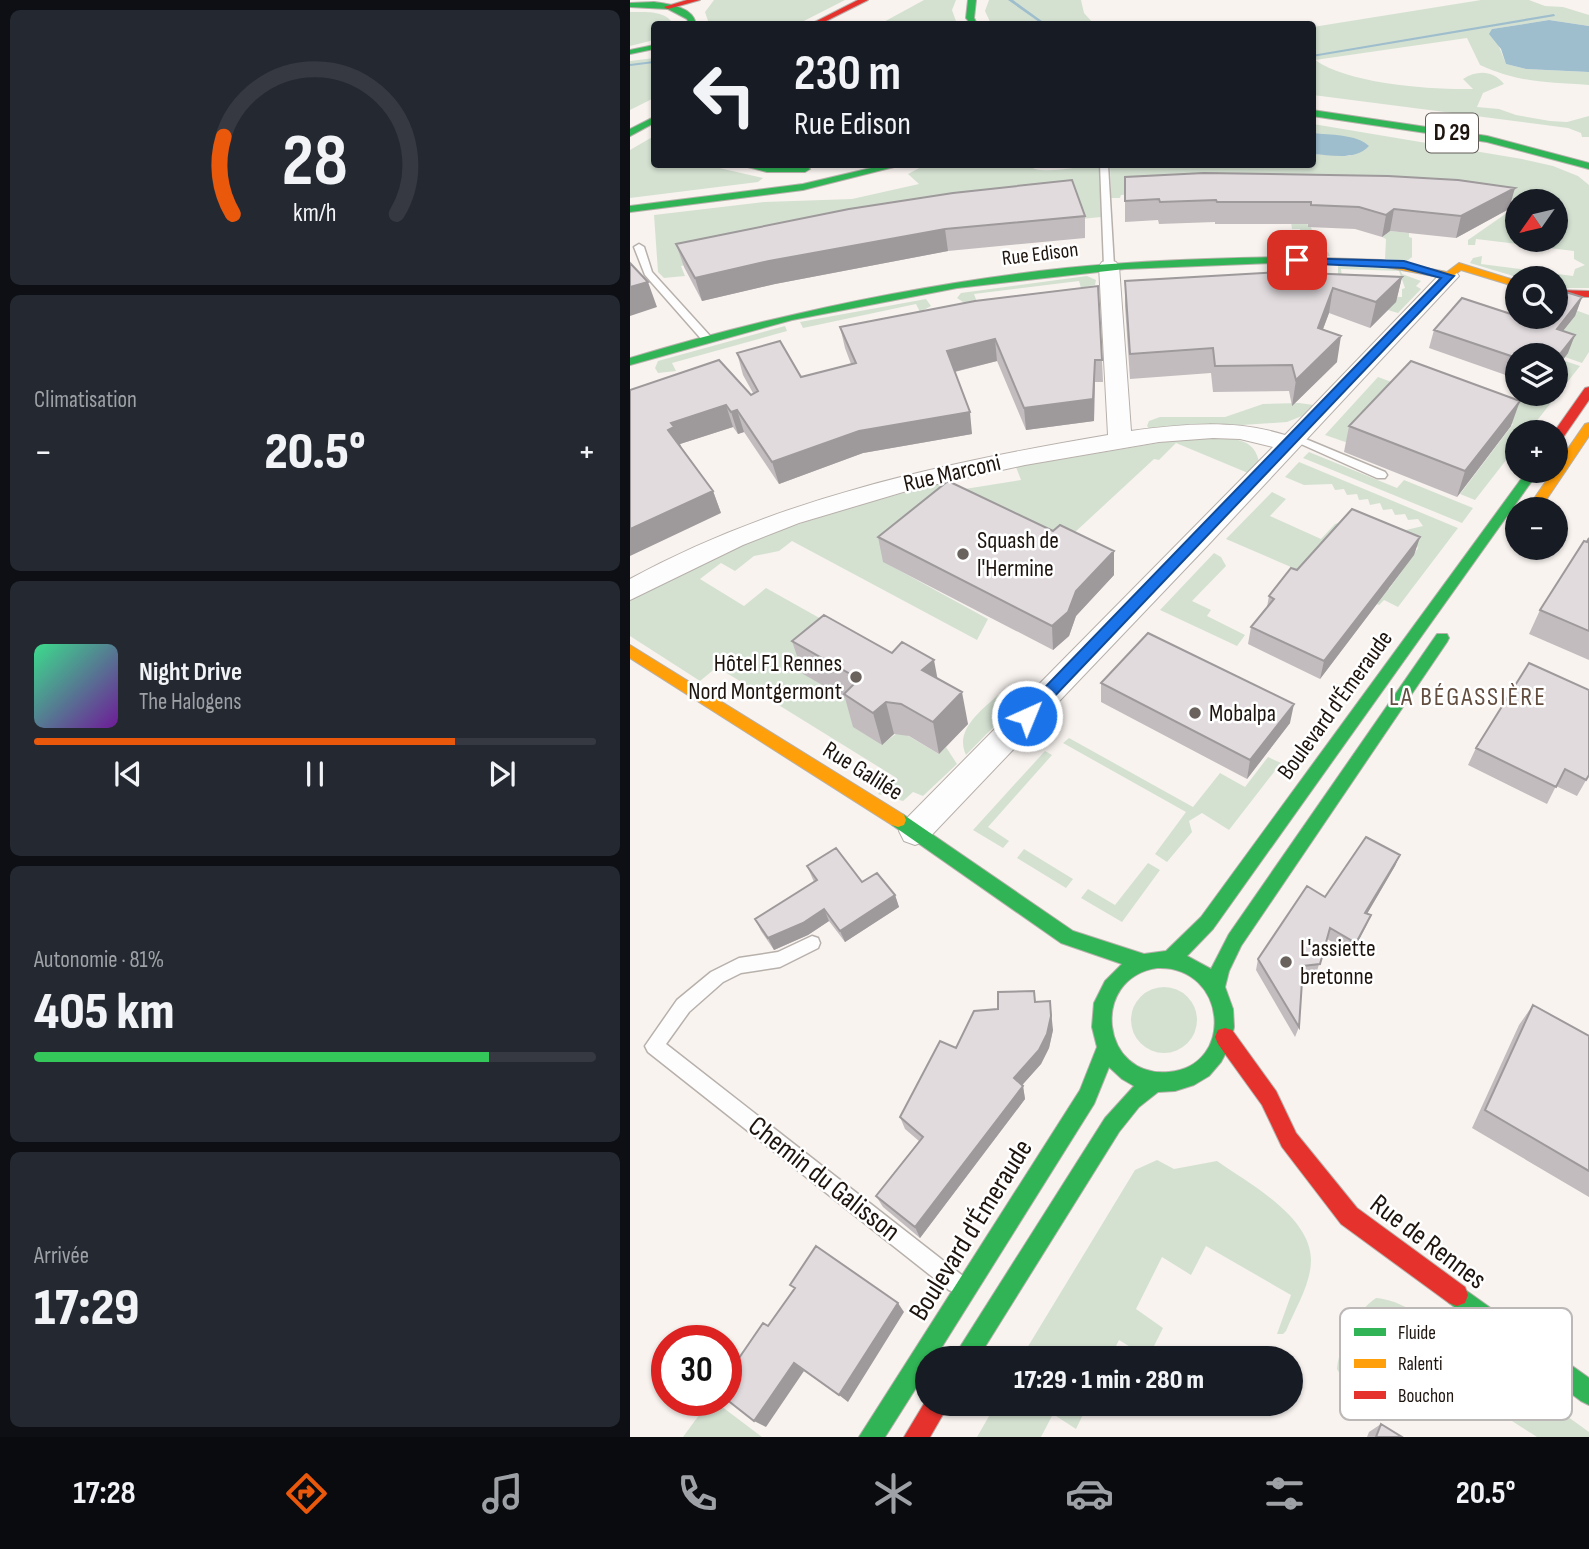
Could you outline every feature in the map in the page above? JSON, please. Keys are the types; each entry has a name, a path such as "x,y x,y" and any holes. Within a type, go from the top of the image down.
{"main road":[{"path":"668,7 696,0"},
{"path":"971,0 972,21"},
{"path":"630,3 668,7 687,14 690,21"},
{"path":"823,21 871,4"},
{"path":"849,21 871,4"},
{"name":"D 29","path":"1316,105 1536,136"},
{"path":"630,118 651,107"},
{"name":"D 29","path":"1316,114 1501,142 1557,155 1589,166"},
{"path":"630,133 651,122"},
{"path":"782,168 818,168"},
{"path":"630,209 803,187 890,168"},
{"name":"Rue Edison","path":"630,362 706,339 924,292 1109,267 1236,260 1317,260 1404,264 1505,282"},
{"path":"1568,293 1589,294"},
{"path":"1568,422 1589,391"},
{"path":"1541,497 1589,427"},
{"name":"Boulevard d'Émeraude","path":"1170,961 1207,923 1524,483"},
{"name":"Boulevard d'Émeraude","path":"1215,988 1220,970 1235,940 1454,621"},
{"name":"Rue Galilée","path":"630,651 915,831 1067,937 1086,960"},
{"name":"Rue Galilée","path":"1067,937 1145,962"},
{"path":"1170,961 1195,970 1215,988 1226,1011 1225,1037 1214,1058 1195,1074 1183,1079 1157,1080 1127,1069 1107,1047 1102,1036 1100,1012 1104,985 1145,962 1170,961"},
{"name":"Rue de Rennes","path":"1225,1037 1269,1098 1289,1140"},
{"name":"Boulevard d'Émeraude","path":"871,1437 1087,1097 1107,1047"},
{"path":"1195,1074 1215,1082"},
{"path":"972,1346 1117,1118 1137,1093 1157,1080"},
{"name":"Rue de Rennes","path":"1257,1109 1289,1140 1349,1216 1474,1308"},
{"name":"Rue de Rennes","path":"1572,1380 1589,1393"},
{"path":"916,1437 929,1416"}],"street":[{"path":"1109,267 1121,440"},
{"path":"915,831 1454,271"},
{"name":"Rue Marconi","path":"630,591 737,539 826,507 939,475 1121,440 1224,431 1293,441"}],"lane":[{"path":"1104,168 1109,267"},
{"path":"639,247 648,273 706,339"},
{"path":"1293,441 1381,475"},
{"name":"Chemin du Galisson","path":"812,943 780,959 739,966 718,977 683,1006 654,1046 993,1313"}],"green space":[{"path":"714,0 845,0 804,21 708,21 705,12"},
{"path":"924,0 956,0 952,10 956,21 886,21"},
{"path":"989,0 1081,0 1084,13 1091,21 990,21 985,11"},
{"path":"1481,0 1529,0 1545,6 1563,7 1589,15 1589,26 1549,20 1492,29 1506,64 1526,69 1589,72 1589,85 1533,81 1494,71 1480,65 1467,38 1316,60 1316,27"},
{"path":"630,12 660,14 670,19 671,21 651,21 651,41 630,46"},
{"path":"651,58 651,100 630,110 630,61"},
{"path":"1316,61 1348,75 1414,87 1473,89 1463,79 1479,73 1490,74 1504,84 1483,93 1477,107 1499,109 1550,121 1567,122 1589,116 1589,137 1582,137 1581,133 1568,128 1316,95"},
{"path":"1316,125 1522,159 1553,166 1578,176 1589,185 1589,288 1568,288 1568,275 1573,276 1575,269 1585,265 1574,259 1574,251 1568,250 1568,189 1505,189 1505,207 1426,196 1301,195 1308,226 1311,227 1318,251 1328,252 1330,256 1305,256 1300,229 1292,229 1286,187 1121,195 1120,198 1111,198 1110,168 1316,168 1316,154 1350,156 1364,142 1316,134"},
{"path":"651,138 651,168 719,168 763,178 758,182 630,198 630,150"},
{"path":"919,168 1099,168 1101,217 737,253 681,266 685,276 664,278 658,272 654,215 764,202 852,199 919,184 908,174"},
{"path":"1505,214 1505,243 1476,239 1475,245 1468,245 1468,240"},
{"path":"1390,231 1409,233 1412,238 1412,257 1407,261 1385,259 1386,239 1382,237"},
{"path":"1482,256 1481,264 1505,267 1505,274 1470,263 1473,258"},
{"path":"1338,266 1400,269 1402,274 1421,281 1416,286 1421,289 1398,313 1340,296 1402,297 1402,289 1405,288 1399,271 1341,269 1342,277 1338,277"},
{"path":"1087,276 1096,280 1095,285 1081,288 1079,281 974,294 977,302 963,302 957,298 961,293"},
{"path":"926,299 931,306 920,312 916,304 803,328 800,322"},
{"path":"1568,307 1589,315 1589,352 1582,363 1568,358 1568,343 1553,343 1565,329 1568,329 1575,316 1568,311"},
{"path":"785,326 787,331 672,363 676,371 658,373 655,368 658,361"},
{"path":"1568,362 1580,366 1568,381"},
{"path":"1378,377 1405,387 1351,444 1325,435"},
{"path":"1263,404 1314,405 1302,416 1287,422 1151,431 1147,426 1149,421 1160,417 1225,417"},
{"path":"1512,406 1548,406 1537,420 1502,419"},
{"path":"1505,435 1505,461 1475,500 1460,494"},
{"path":"1176,440 1240,440 1250,445 1259,462 1248,473 1176,443 1159,460 1154,459 1073,534 884,562 988,619 977,640 792,541 779,551 754,556 735,571 721,563 700,579 744,606 766,588 864,643 868,712 881,745 900,731 939,754 946,747 957,764 923,796 913,792 903,801 878,794 895,777 717,667 700,681 630,636 630,601 703,562 781,530 941,483 946,492 1021,480 1016,467"},
{"path":"1309,452 1397,488 1404,480 1473,508 1462,523 1303,458"},
{"path":"1299,462 1458,528 1398,607 1384,600 1379,605 1226,539 1272,492 1286,499 1270,516 1321,539 1335,524 1341,522 1322,558 1389,589 1418,548 1406,530 1423,526 1418,519 1408,520 1405,514 1395,515 1392,509 1383,510 1380,503 1370,505 1368,499 1359,500 1357,494 1347,495 1344,489 1335,490 1332,484 1304,485 1285,477"},
{"path":"1214,553 1221,557 1226,566 1192,601 1211,610 1207,616 1245,635 1237,646 1160,610"},
{"path":"998,695 1015,705 966,755 963,746 966,729 977,714"},
{"path":"1069,738 1193,807 1220,773 1245,787 1268,757 1281,763 1229,830 1202,813 1189,821 1192,832 1167,862 1155,854 1186,812 1063,743"},
{"path":"1045,751 1052,755 988,827 1009,841 1003,848 973,830"},
{"path":"1024,849 1073,879 1066,888 1017,858"},
{"path":"1148,863 1160,870 1122,922 1081,898 1088,889 1115,905"},
{"path":"1157,987 1171,987 1183,992 1192,1001 1197,1020 1195,1033 1188,1044 1171,1053 1157,1053 1145,1048 1136,1039 1131,1027 1131,1013 1136,1001 1145,992"},
{"path":"1157,1160 1174,1169 1217,1161 1276,1202 1289,1215 1301,1229 1311,1260 1305,1287 1283,1334 1277,1334 1291,1295 1206,1246 1191,1275 1162,1257 1136,1309 1163,1328 1154,1346 1129,1346 1119,1340 1116,1346 1028,1346 1135,1170"},
{"path":"1376,1298 1395,1302 1406,1308 1364,1308"},
{"path":"698,1416 734,1416 762,1437 683,1437"},
{"path":"989,1416 1052,1416 1041,1437 977,1437"},
{"path":"1056,1416 1082,1416 1076,1429"},
{"path":"1510,1420 1572,1420 1589,1432 1589,1437 1537,1437"}],"water":[{"path":"1549,20 1589,26 1589,72 1526,69 1506,64 1501,49 1489,34 1492,29"},
{"path":"1316,133 1350,137 1369,146 1357,154 1316,154"}],"building":[{"path":"1204,173 1388,176 1458,180 1515,188 1505,189 1505,193 1461,216 1394,209 1386,215 1359,207 1311,205 1311,202 1160,202 1159,199 1125,201 1125,177"},
{"path":"1072,180 1085,216 945,229 769,261 695,278 676,244 849,209 953,193"},
{"path":"630,263 648,282 630,287"},
{"path":"1281,272 1402,277 1376,302 1333,288 1318,328 1341,336 1296,380 1292,365 1215,366 1213,348 1130,354 1125,281"},
{"path":"1098,286 1102,360 1095,360 1093,399 1024,408 995,339 947,351 970,412 859,431 772,462 737,410 731,412 726,405 671,423 674,427 668,430 713,491 630,529 630,390 719,360 751,395 758,391 737,353 780,341 801,377 856,363 840,327 975,301"},
{"path":"1568,293 1582,297 1568,315"},
{"path":"1462,298 1505,312 1505,329 1557,329 1575,335 1568,344 1505,343 1505,354 1434,330"},
{"path":"1411,361 1505,395 1505,406 1516,406 1465,471 1349,426"},
{"path":"948,481 1053,531 1060,525 1114,551 1076,591 1068,612 1052,626 878,537"},
{"path":"1352,509 1420,537 1324,661 1251,627 1274,599 1269,596 1291,568 1297,570"},
{"path":"1589,538 1589,631 1540,610 1584,541 1587,542"},
{"path":"824,615 892,653 902,642 934,660 922,670 962,692 933,722 901,704 886,702 873,713 844,694 859,679 792,641"},
{"name":"Mobalpa","path":"1148,633 1294,704 1250,760 1101,683"},
{"path":"1529,663 1589,690 1589,775 1586,780 1565,769 1556,787 1476,748"},
{"path":"1366,837 1400,855 1365,913 1371,915 1356,943 1330,928 1320,964 1303,966 1299,1027 1258,959 1307,886 1325,897"},
{"path":"836,848 862,882 877,873 895,895 840,931 824,909 803,923 768,938 755,919 817,880 807,866"},
{"path":"1034,991 1035,1002 1050,1001 1051,1016 1047,1034 1039,1050 1014,1078 1023,1086 915,1227 876,1196 923,1137 900,1117 940,1041 956,1048 974,1011 998,1009 998,992"},
{"path":"1533,1005 1589,1036 1589,1171 1485,1110"},
{"path":"816,1246 898,1303 839,1395 794,1363 754,1421 742,1412 742,1354 763,1323 768,1326 795,1288 790,1285"},
{"path":"1381,1424 1402,1437 1376,1437"}],"waterway":[{"path":"1010,0 1040,21"},
{"path":"1316,55 1554,15"},
{"path":"630,65 651,62"}],"traffic: fast":[{"path":"972,0 972,21"},
{"path":"630,5 670,7 684,13 692,21"},
{"path":"630,52 651,48"},
{"path":"1316,114 1487,139 1589,166"},
{"path":"630,133 651,122"},
{"path":"762,168 805,169"},
{"path":"630,209 803,187 885,168"},
{"path":"630,362 792,317 957,285 1125,266 1293,260"},
{"path":"1169,961 1207,923 1524,483"},
{"path":"1215,988 1220,970 1235,940 1442,638"},
{"path":"898,820 1067,937 1145,963"},
{"path":"1163,959 1187,964 1207,977 1220,997 1225,1021 1220,1045 1207,1065 1187,1078 1163,1083 1139,1078 1119,1065 1106,1045 1101,1021 1106,997 1119,977 1139,964 1163,959"},
{"path":"871,1437 1087,1097 1107,1047"},
{"path":"973,1346 1112,1125 1132,1100 1157,1080"},
{"path":"1457,1295 1475,1308"},
{"path":"1572,1380 1589,1393"}],"traffic: slow":[{"path":"1293,260 1381,263 1449,276 1459,266 1505,280"},
{"path":"1541,497 1589,427"},
{"path":"630,651 898,820"}],"traffic: jam":[{"path":"668,7 696,0"},
{"path":"821,21 864,0"},
{"path":"1568,293 1589,294"},
{"path":"1568,422 1589,391"},
{"path":"1225,1037 1269,1098 1289,1140 1349,1216 1457,1295"},
{"path":"916,1437 929,1416"}],"place":[{"name":"Squash de l'Hermine","path":"963,554"},
{"name":"Hôtel F1 Rennes Nord Montgermont","path":"856,677"},
{"name":"Mobalpa","path":"1195,713"},
{"name":"L'assiette bretonne","path":"1286,962"}],"district":[{"name":"LA BÉGASSIÈRE","path":"1468,697"}],"route":[{"path":"1027,716 1449,276 1404,264 1297,260"}]}
